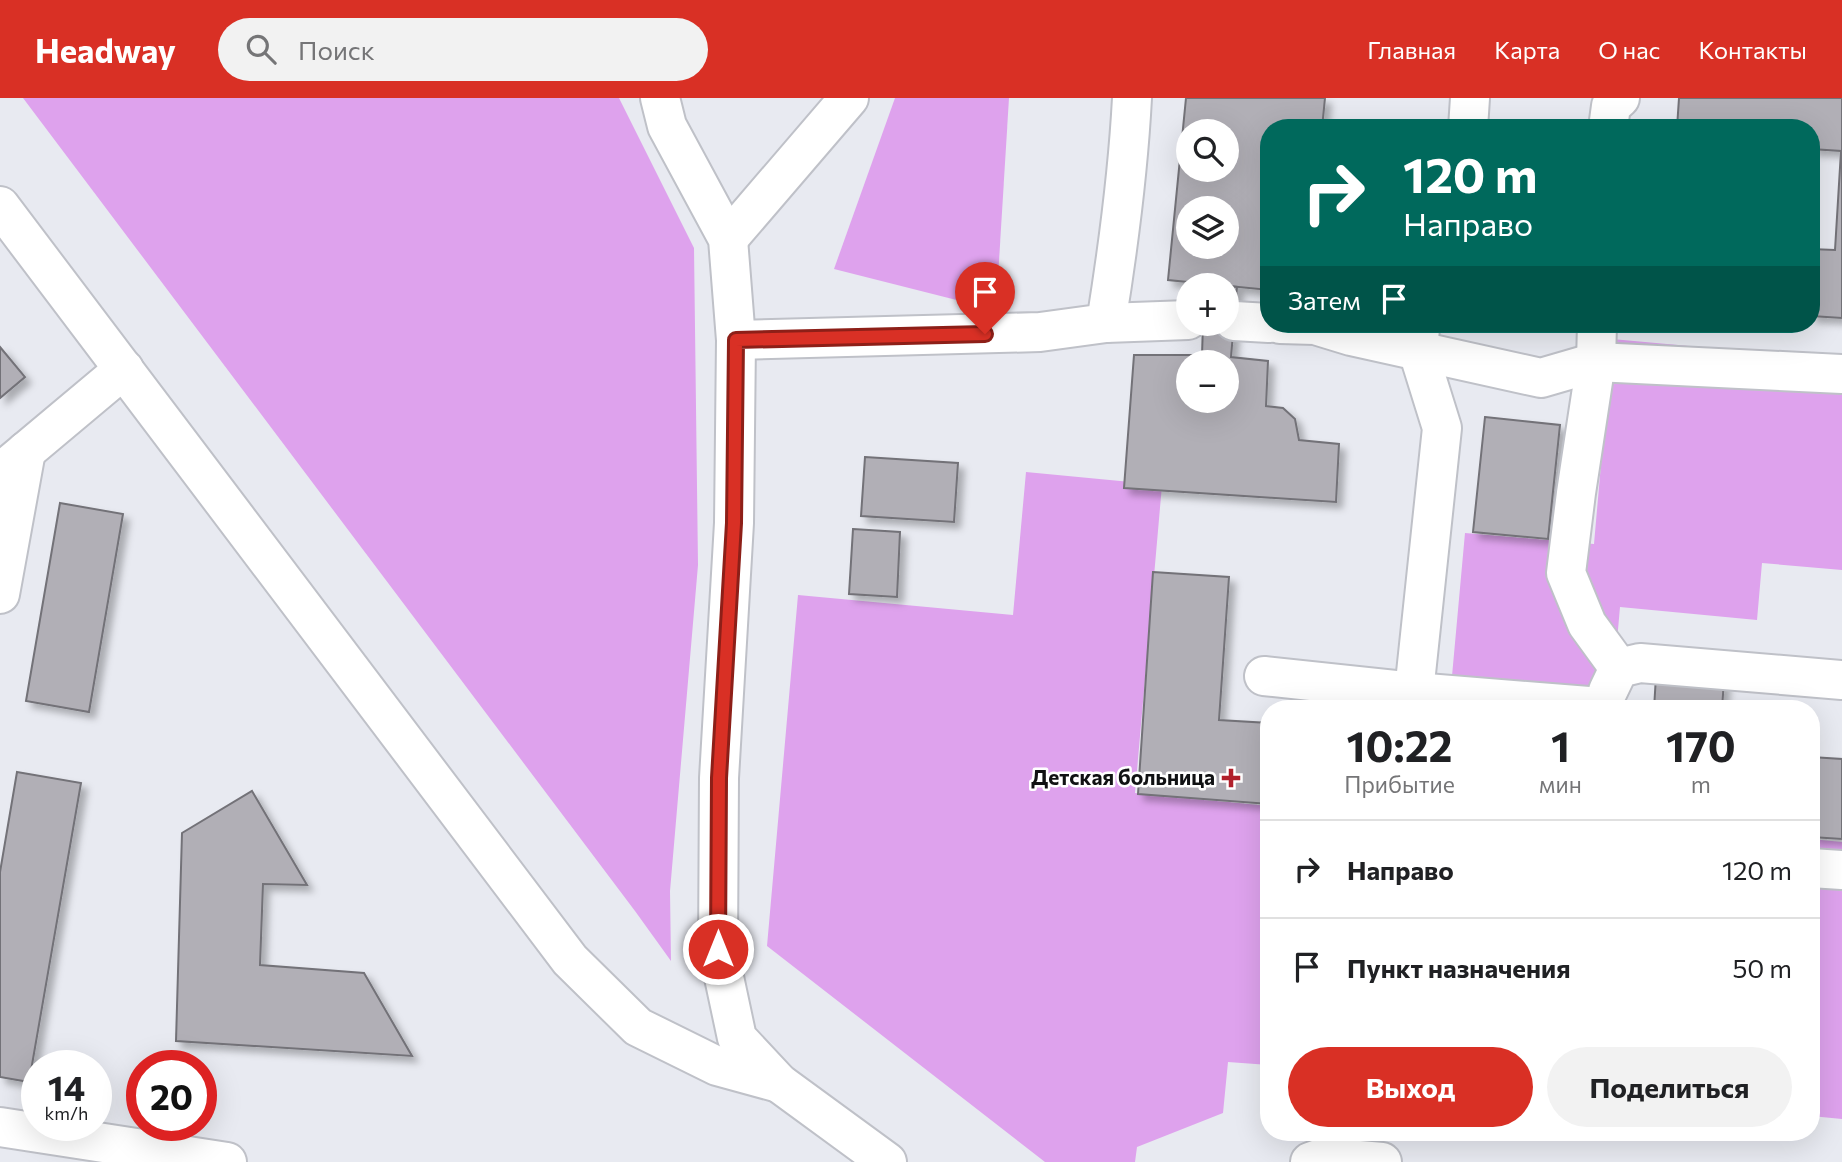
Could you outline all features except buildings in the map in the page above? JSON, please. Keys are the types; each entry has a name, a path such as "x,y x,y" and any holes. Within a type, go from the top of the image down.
{"street":[{"path":"660,98 667,126 728,239 736,340 734,523 719,778 718,949 737,1038 779,1083 887,1162"},
{"path":"728,239 849,98"},
{"path":"1106,323 1118,250 1132,98"},
{"path":"1469,119 1470,98"},
{"path":"1609,119 1611,106 1620,98"},
{"path":"0,206 570,960 638,1027 717,1066 779,1083"},
{"path":"736,340 1040,332 1106,323 1176,320"},
{"path":"1340,333 1351,336 1419,337 1541,378 1596,362 1842,374"},
{"path":"1597,333 1596,362 1566,572 1587,624 1619,668"},
{"path":"1415,692 1442,428 1419,337"},
{"path":"0,594 13,462 124,369"},
{"path":"1619,668 1640,663 1842,681"},
{"path":"1605,700 1619,668"},
{"path":"1264,676 1508,700"},
{"path":"1820,869 1842,870"},
{"path":"0,1127 201,1160"},
{"path":"1310,1162 1324,1157 1382,1162"}],"shaded area":[{"path":"23,98 619,98 694,248 698,565 670,891 671,961 635,911"},
{"path":"895,98 1009,98 996,310 834,269"},
{"path":"1612,339 1842,360 1842,570 1762,563 1757,620 1620,607 1612,700 1450,700 1465,533 1594,544"},
{"path":"1026,472 1162,485 1135,793 1260,805 1260,1064 1228,1062 1223,1113 1137,1147 1135,1162 1045,1162 767,946 798,595 1013,615"},
{"path":"1820,840 1842,842 1842,1119 1820,1117"}],"place":[{"name":"Детская больница","path":"1231,778"}],"route":[{"path":"718,949 719,778 734,523 736,340 985,334"}]}
